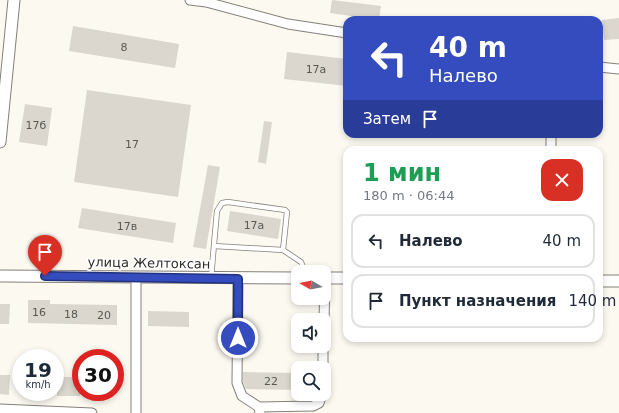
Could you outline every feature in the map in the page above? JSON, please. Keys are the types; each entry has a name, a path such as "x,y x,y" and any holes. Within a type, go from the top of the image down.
{"street":[{"path":"0,142 14,0"},
{"path":"190,0 206,2 288,24 343,31"},
{"path":"603,67 619,69"},
{"name":"улица Желтоксан","path":"0,276 238,279 291,278"},
{"path":"136,277 136,413"},
{"path":"331,278 343,278"},
{"path":"238,279 237,383 242,396 259,410 313,406 320,401"},
{"path":"603,281 619,281"},
{"path":"0,409 92,413"}],"lane":[{"path":"211,278 217,212 222,203 228,202 285,210 288,215 283,250"},
{"path":"214,246 283,250 301,262 302,265"}],"building":[{"path":"332,0 381,6 380,16 351,16 330,13"},
{"path":"619,18 619,39 604,40 603,20"},
{"path":"73,26 179,44 175,68 69,51"},
{"path":"287,52 343,59 343,86 284,79"},
{"path":"87,90 191,105 178,197 74,182"},
{"path":"25,104 52,108 47,146 19,142"},
{"path":"264,121 272,122 266,164 258,162"},
{"path":"208,165 220,167 206,249 193,247"},
{"path":"82,208 176,223 173,243 78,228"},
{"path":"230,211 281,219 278,239 227,231"},
{"path":"28,300 50,300 50,304 117,305 117,325 28,323"},
{"path":"0,304 10,304 9,324 0,324"},
{"path":"148,311 189,312 189,327 148,326"},
{"path":"243,372 291,373 291,390 246,389 243,382"},
{"path":"0,375 10,375 9,395 0,394"},
{"path":"64,377 72,377 72,396 64,396"}],"route":[{"path":"45,276 196,277 238,279 238,338"}]}
